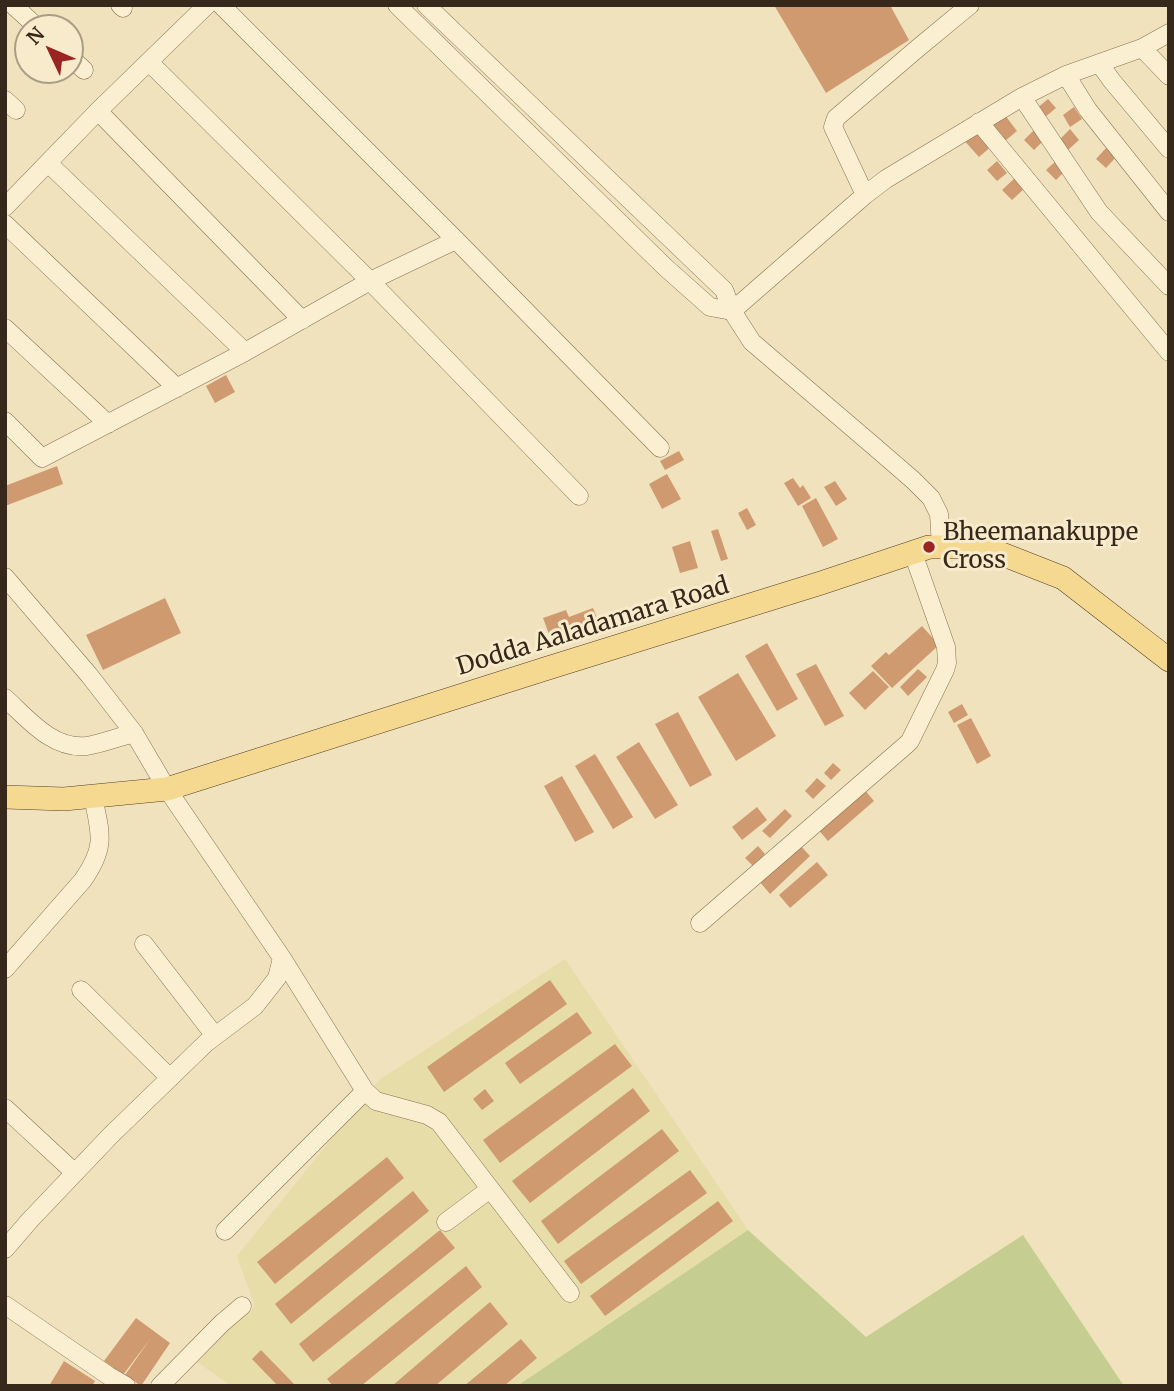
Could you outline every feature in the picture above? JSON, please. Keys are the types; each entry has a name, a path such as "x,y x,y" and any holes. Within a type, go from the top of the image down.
{"main road":[{"name":"Dodda Aaladamara Road","path":"5,797 64,799 167,789 929,547 984,547 1063,578 1169,660"}],"street":[{"path":"5,207 207,5"},
{"path":"221,5 660,447"},
{"path":"397,5 665,267 710,307 732,311"},
{"path":"426,5 724,290 732,311 752,342 931,498 939,514 941,547"},
{"path":"865,195 833,127 836,118 970,5"},
{"path":"732,311 886,179 1022,97 1066,75 1142,48 1169,33"},
{"path":"1142,48 1169,76"},
{"path":"149,62 370,281 579,496"},
{"path":"1099,63 1169,149"},
{"path":"1066,75 1088,110 1169,212"},
{"path":"1022,97 1099,212 1169,286"},
{"path":"99,111 302,320"},
{"path":"979,122 1169,352"},
{"path":"48,163 245,352"},
{"path":"5,224 177,388"},
{"path":"5,421 42,458 245,352 370,281 456,240"},
{"path":"5,328 108,424"},
{"path":"700,923 910,741 945,670 948,657 913,553"},
{"path":"5,577 89,675 134,733 167,789 282,958 365,1091 376,1101 427,1115 439,1122 570,1293"},
{"path":"5,698 58,742 87,746 134,733"},
{"path":"5,969 91,868 98,853 101,835 93,797"},
{"path":"144,944 215,1037"},
{"path":"5,1249 111,1135 215,1037 256,1006 278,978 282,958"},
{"path":"81,990 170,1078"},
{"path":"225,1231 365,1091"},
{"path":"5,1108 75,1173"},
{"path":"446,1222 490,1189"},
{"path":"5,1306 126,1386"},
{"path":"160,1386 222,1322 242,1306"}],"shaded area":[{"path":"565,959 748,1230 517,1386 231,1386 193,1359 255,1307 237,1256 379,1080"}],"green space":[{"path":"748,1230 866,1337 1023,1235 1124,1386 517,1386"}],"building":[{"path":"774,5 890,5 909,40 826,93"},
{"path":"1048,99 1056,108 1044,118 1036,109"},
{"path":"1074,107 1082,119 1070,127 1063,115"},
{"path":"1001,110 1017,131 1005,141 989,120"},
{"path":"976,125 993,145 979,157 961,137"},
{"path":"1070,129 1079,140 1068,150 1059,140"},
{"path":"1034,130 1044,140 1034,150 1024,140"},
{"path":"1106,148 1116,157 1106,168 1096,159"},
{"path":"1058,159 1067,169 1056,180 1046,170"},
{"path":"997,161 1007,173 997,181 987,170"},
{"path":"1015,178 1025,188 1012,200 1002,190"},
{"path":"226,375 235,392 215,403 206,386"},
{"path":"679,451 684,460 665,470 660,461"},
{"path":"57,466 63,484 5,506 5,486"},
{"path":"667,474 681,499 662,509 649,484"},
{"path":"793,478 800,488 803,485 811,498 798,506 784,483"},
{"path":"835,481 847,499 836,506 824,487"},
{"path":"816,498 838,539 823,547 802,506"},
{"path":"747,508 756,525 747,530 738,513"},
{"path":"718,529 728,559 721,561 711,531"},
{"path":"690,541 698,568 680,573 672,547"},
{"path":"165,598 181,633 103,670 86,635"},
{"path":"593,608 598,620 550,637 543,618 566,610 569,617"},
{"path":"922,626 939,645 892,688 871,666 886,652 889,655"},
{"path":"767,643 798,699 777,711 745,656"},
{"path":"816,664 844,716 825,726 796,674"},
{"path":"918,669 927,677 908,696 900,687"},
{"path":"873,671 889,687 865,710 849,693"},
{"path":"738,673 776,736 736,761 698,697"},
{"path":"962,704 968,715 954,723 948,712"},
{"path":"678,712 712,775 690,787 655,724"},
{"path":"971,718 991,756 977,764 957,725"},
{"path":"639,742 678,805 655,819 616,757"},
{"path":"595,754 633,817 613,829 575,766"},
{"path":"833,763 841,770 831,780 824,773"},
{"path":"562,776 594,832 575,842 544,786"},
{"path":"817,778 826,786 813,799 805,791"},
{"path":"864,789 874,801 828,841 817,828"},
{"path":"757,807 767,820 742,840 732,827"},
{"path":"785,809 792,816 770,838 762,831"},
{"path":"799,844 810,856 770,894 759,881"},
{"path":"758,846 765,854 753,866 745,858"},
{"path":"817,862 828,875 790,908 779,895"},
{"path":"550,980 567,1004 444,1092 427,1067"},
{"path":"577,1012 592,1033 520,1084 505,1063"},
{"path":"615,1044 632,1066 500,1163 483,1140"},
{"path":"633,1088 650,1111 530,1203 512,1181"},
{"path":"485,1089 494,1101 482,1110 473,1099"},
{"path":"662,1129 679,1151 558,1244 541,1221"},
{"path":"387,1157 404,1178 275,1284 257,1262"},
{"path":"690,1170 707,1193 581,1284 564,1261"},
{"path":"413,1191 429,1211 291,1324 275,1304"},
{"path":"718,1201 733,1221 605,1316 590,1296"},
{"path":"440,1230 455,1248 313,1362 299,1344"},
{"path":"466,1266 482,1287 361,1386 333,1386 327,1379"},
{"path":"490,1302 508,1324 435,1386 392,1386"},
{"path":"136,1318 170,1343 141,1386 125,1375 150,1339 123,1375 104,1361"},
{"path":"521,1339 537,1358 504,1386 464,1386"},
{"path":"261,1350 296,1386 278,1386 252,1359"},
{"path":"64,1361 95,1381 92,1386 49,1386"}],"place":[{"name":"Bheemanakuppe Cross","path":"929,547"}]}
